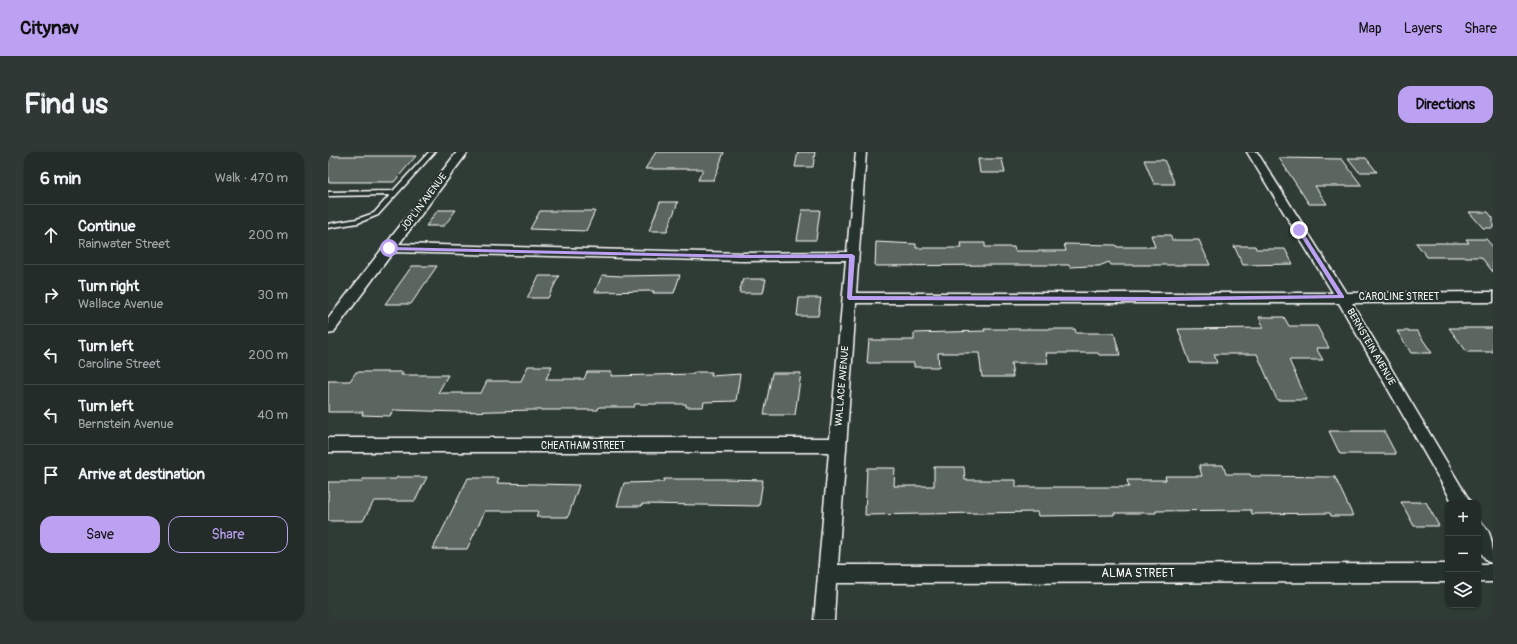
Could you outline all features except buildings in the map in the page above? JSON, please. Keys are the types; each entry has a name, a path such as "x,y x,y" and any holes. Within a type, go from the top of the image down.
{"street":[{"name":"JOPLIN AVENUE","path":"328,329 463,152"},
{"name":"WALLACE AVENUE","path":"824,620 861,152"},
{"name":"BERNSTEIN AVENUE","path":"1252,152 1342,297 1460,500"},
{"path":"389,248 736,256 852,256"},
{"name":"CAROLINE STREET","path":"849,298 1166,299 1493,297"},
{"name":"CHEATHAM STREET","path":"328,445 838,445"},
{"path":"1481,534 1493,555"},
{"name":"ALMA STREET","path":"828,574 1445,573"},
{"path":"1481,573 1493,573"}],"lane":[{"path":"328,226 358,221 376,214 432,152"},
{"path":"328,194 395,193"}],"route":[{"path":"389,248 615,254 852,256 849,298 1166,299 1342,297 1299,230"}]}
